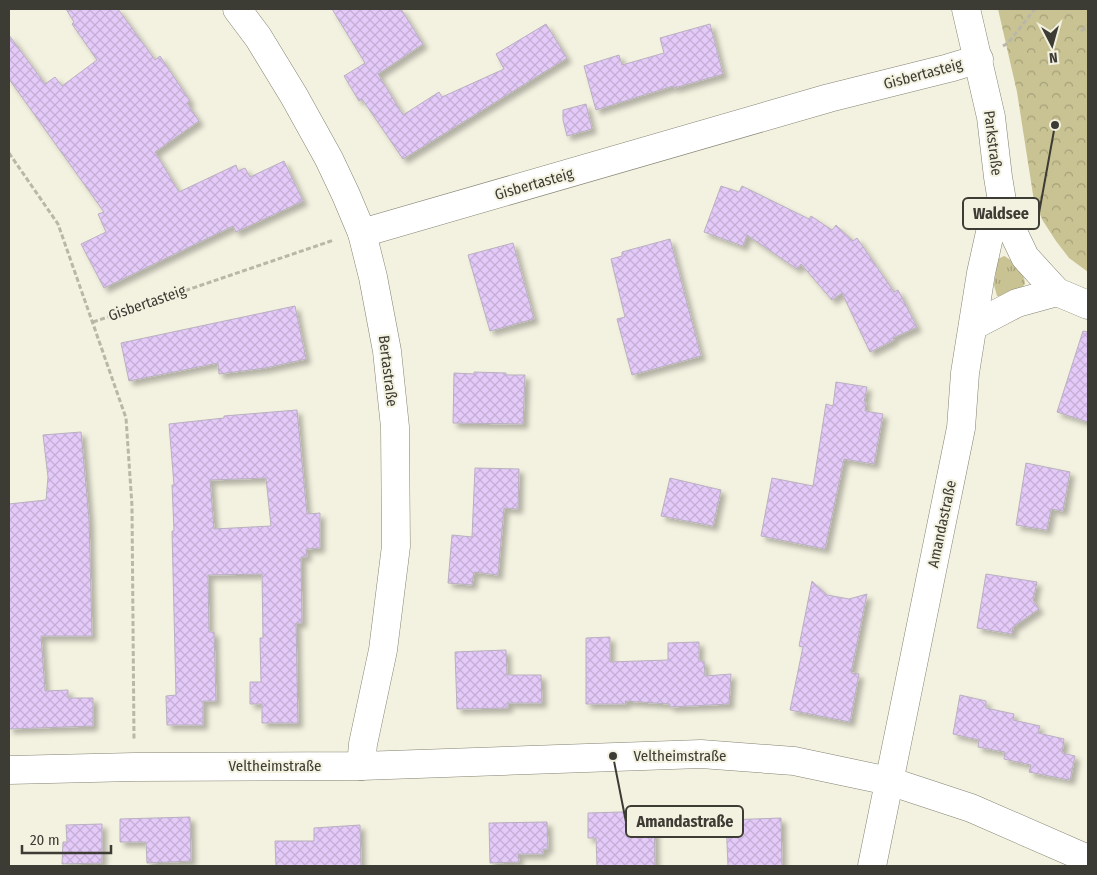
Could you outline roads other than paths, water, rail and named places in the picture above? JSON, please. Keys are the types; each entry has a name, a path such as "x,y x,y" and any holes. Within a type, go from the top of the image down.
{"street":[{"name":"Bertastraße","path":"237,9 258,37 298,104 332,166 362,233 373,277 387,350 395,427 396,546 383,650 363,744 361,766"},
{"name":"Parkstraße","path":"966,9 991,117 1004,213 1025,257 1057,292 1088,305"},
{"name":"Gisbertasteig","path":"362,233 829,98 978,59"},
{"name":"Amandastraße","path":"872,866 961,428 965,373 991,228 1004,213"},
{"path":"973,326 1017,303 1057,292"},
{"name":"Veltheimstraße","path":"9,770 134,767 361,766 701,754 794,761 889,781 971,808 1088,859"}],"place":[{"name":"Waldsee","path":"1055,125"},
{"name":"Amandastraße","path":"613,756"}]}
